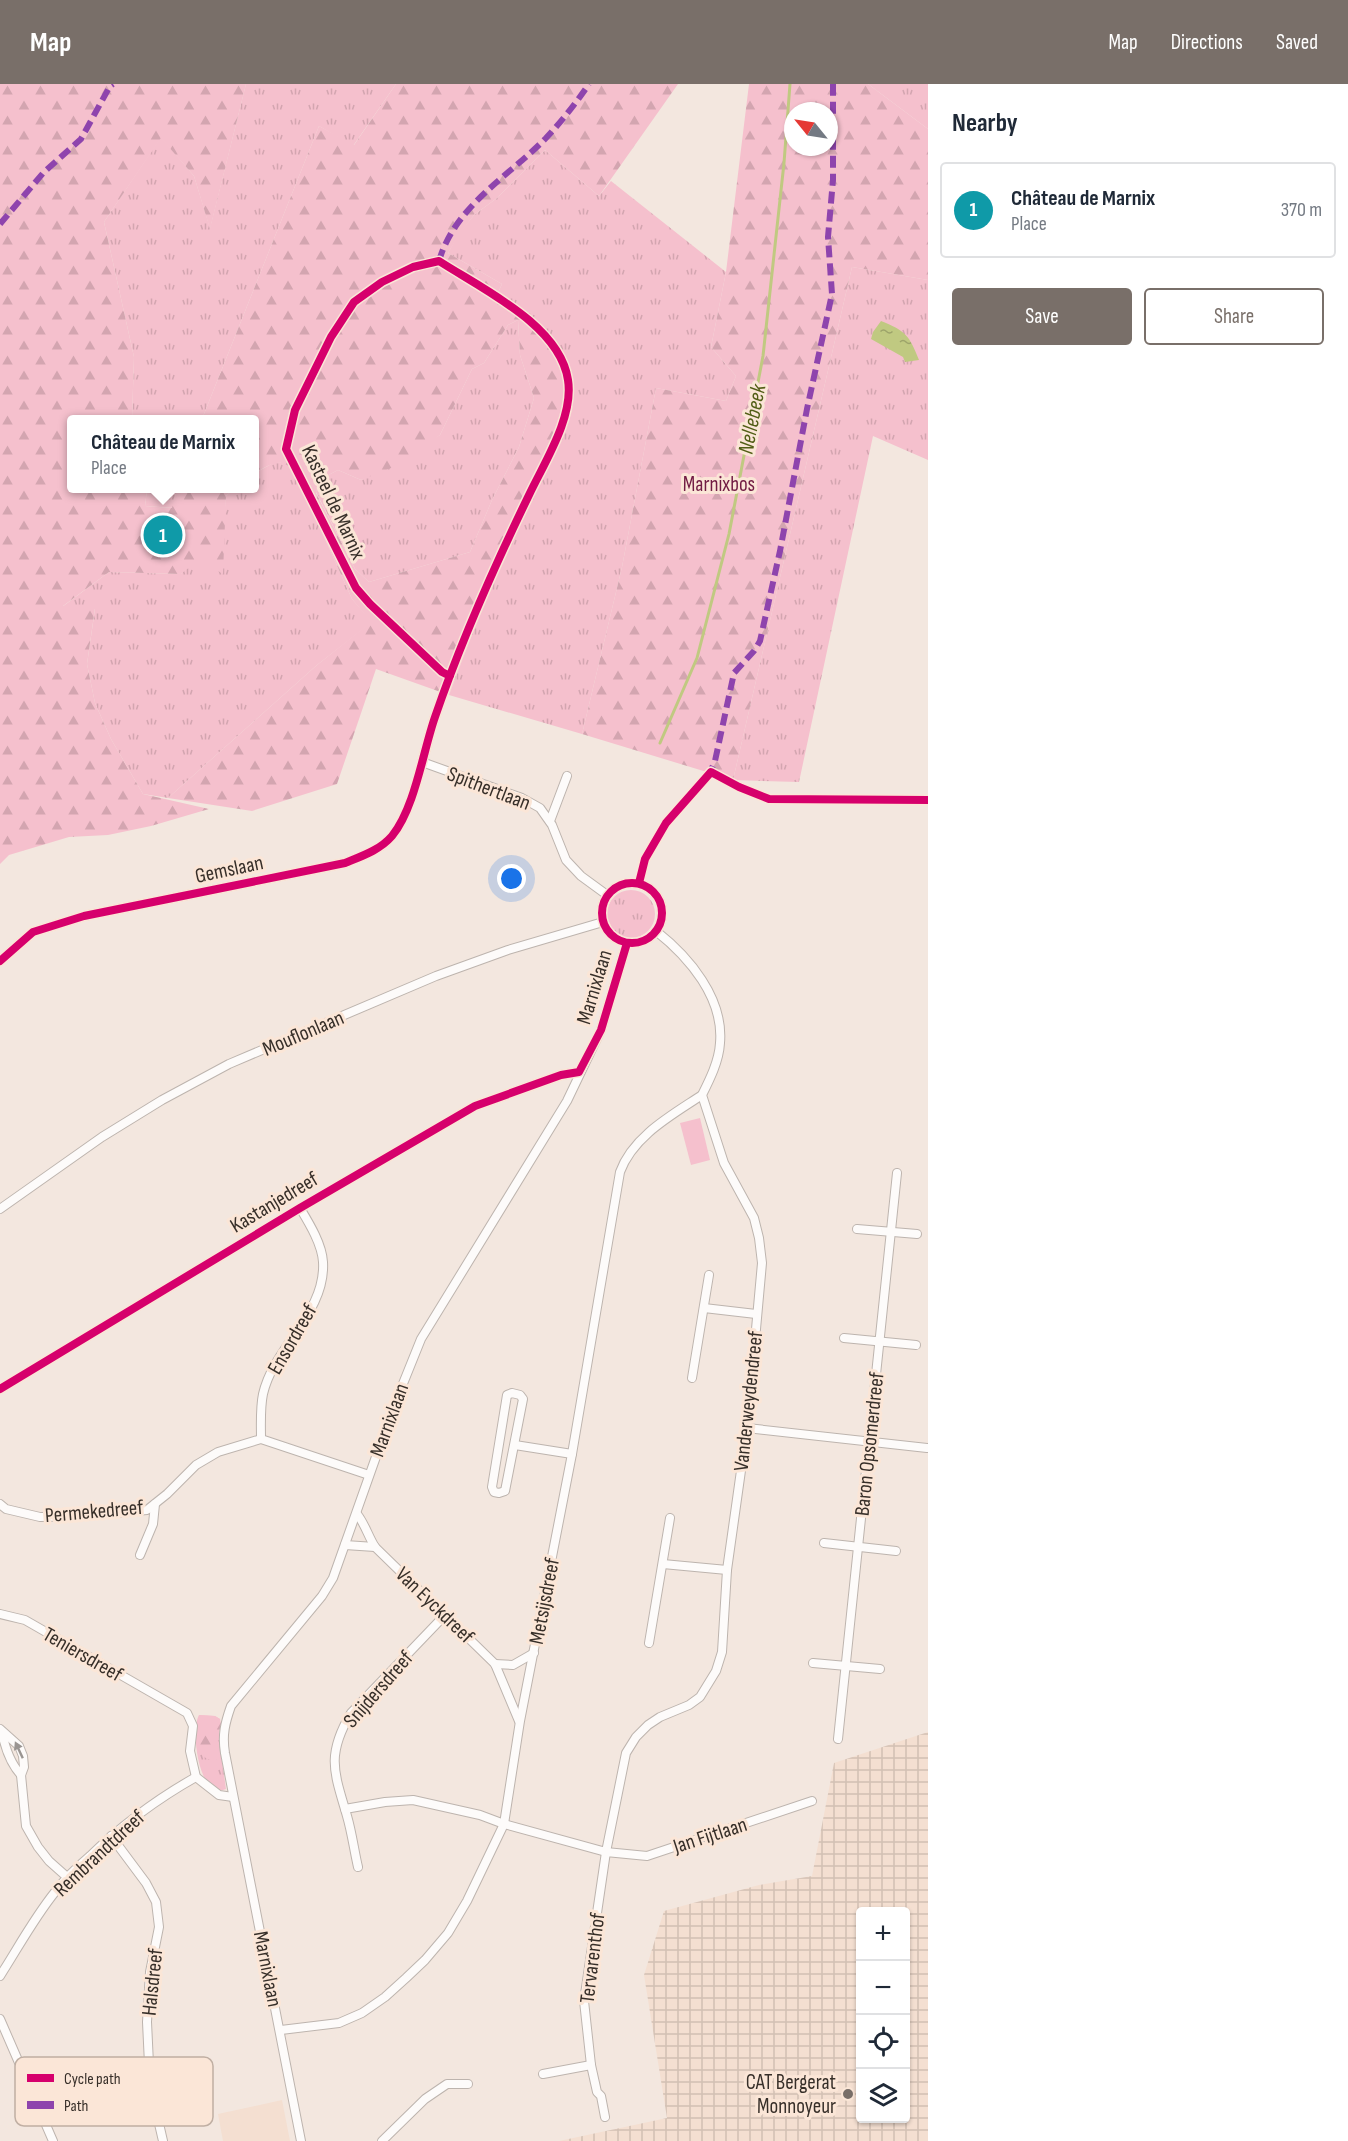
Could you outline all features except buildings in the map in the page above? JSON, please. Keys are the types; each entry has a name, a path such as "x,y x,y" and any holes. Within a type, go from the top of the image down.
{"street":[{"name":"Kasteel de Marnix","path":"422,762 434,719 450,676 502,549 559,432 567,409 568,381 557,350 532,321 439,261 413,267 392,277 354,302 331,337 294,410 286,449 356,588 442,672 450,676"},
{"name":"Spithertlaan","path":"422,762 522,798 540,808 550,821 560,850 570,865 607,895"},
{"name":"Gemslaan","path":"0,961 33,932 84,916 345,863 373,852 392,836 405,811 422,762"},
{"name":"Spithertlaan","path":"550,821 567,776"},
{"path":"627,943 613,937 603,922 602,910 607,895 619,885 639,883 651,889 662,906 662,919 656,931 693,967 718,1015 720,1045 713,1072 702,1095"},
{"name":"Mouflonlaan","path":"0,1209 102,1137 229,1064 436,976 508,950 603,922"},
{"name":"Marnixlaan","path":"301,2141 223,1737 231,1706 322,1596 333,1578 369,1475 421,1339 567,1101 601,1030 627,943 645,940 656,931"},
{"name":"Kastanjedreef","path":"0,1389 300,1208 475,1106 561,1075 579,1072"},
{"name":"Vanderweydendreef","path":"606,1852 626,1753 636,1737 648,1725 689,1706 700,1697 716,1671 722,1652 728,1570 747,1428 762,1263 754,1218 724,1163 702,1095"},
{"name":"Metsijsdreef","path":"281,2030 339,2023 362,2013 406,1978 448,1933 472,1893 504,1824 520,1721 572,1454 623,1165 633,1148 651,1132 702,1095"},
{"name":"Baron Opsomerdreef","path":"838,1739 897,1173"},
{"name":"Ensordreef","path":"261,1439 263,1394 267,1383 283,1350 313,1307 322,1280 324,1260 312,1228 300,1208"},
{"path":"857,1229 917,1234"},
{"path":"692,1378 709,1275"},
{"path":"704,1308 756,1314"},
{"name":"Baron Opsomerdreef","path":"844,1338 916,1345"},
{"path":"512,1393 520,1395 523,1399 515,1445 505,1491 494,1492 492,1487 507,1395 512,1393"},
{"path":"747,1428 927,1448"},
{"path":"261,1439 369,1475"},
{"name":"Permekedreef","path":"0,1503 6,1509 40,1517 84,1516 147,1510 196,1465 218,1452 261,1439"},
{"path":"515,1445 572,1454"},
{"name":"Permekedreef","path":"140,1555 153,1524 154,1504"},
{"name":"Van Eyckdreef","path":"357,1514 364,1523 375,1547 495,1664 520,1721"},
{"path":"649,1643 670,1518"},
{"name":"Baron Opsomerdreef","path":"824,1543 896,1551"},
{"path":"345,1545 375,1547"},
{"path":"663,1564 728,1570"},
{"name":"Teniersdreef","path":"0,1614 25,1620 187,1713 193,1726 190,1751 196,1777"},
{"name":"Snijdersdreef","path":"358,1867 334,1768 340,1731 351,1713 445,1615"},
{"path":"495,1664 513,1665 534,1653"},
{"path":"813,1663 880,1669"},
{"path":"1,1731 14,1767 21,1775"},
{"path":"1,1731 19,1746 24,1756 21,1775 26,1826 49,1861 67,1877"},
{"path":"196,1777 219,1795 233,1797"},
{"name":"Rembrandtdreef","path":"0,1976 54,1892 67,1877 111,1836 167,1793 196,1777"},
{"path":"345,1809 412,1800 480,1815 504,1824 606,1852"},
{"name":"Jan Fijtlaan","path":"606,1852 646,1856 812,1801"},
{"name":"Halsdreef","path":"111,1836 146,1883 156,1902 159,1927 150,1972 147,2022 149,2057"},
{"name":"Tervarenthof","path":"605,2117 591,2065 584,2001 606,1852"},
{"path":"0,2019 17,2057"},
{"path":"543,2074 591,2065"},
{"path":"382,2141 426,2098 447,2084 468,2084"},
{"path":"46,2126 53,2141"},
{"name":"Halsdreef","path":"160,2126 163,2141"}],"shaded area":[{"path":"928,1732 928,2141 559,2141 667,2118 644,1975 664,1911 759,1885 812,1876 834,1763"},
{"path":"282,2100 290,2141 223,2141 218,2114"}],"green space":[{"path":"0,84 246,84 210,229 194,176 161,138 104,222 134,357 132,415 67,415 67,493 147,493 145,506 172,508 176,493 229,493 226,496 223,574 199,559 181,574 109,572 63,606 95,608 87,664 95,703 111,739 143,794 209,809 151,826 108,835 69,837 9,855 0,864"},
{"path":"246,84 396,84 353,146 319,126 204,415 132,415 134,357 104,222 161,137 194,176 210,228"},
{"path":"396,84 678,84 599,196 545,150 497,198 474,215 448,253 502,284 496,297 520,309 542,327 565,357 573,382 573,408 552,456 502,555 449,695 376,669 337,784 252,811 168,798 317,665 371,622 352,599 294,470 284,463 274,463 259,471 259,415 204,415 319,126 354,145","holes":["518,320 520,355 534,398 519,447 492,500 470,552 369,582 355,569 316,493 319,480 338,470 361,480 401,464 440,435 472,369 484,363 508,325"]},
{"name":"Marnixbos","path":"749,84 868,84 928,129 928,280 852,267 733,780 582,734 622,567 656,388 726,401 736,376 711,347 726,272"},
{"path":"868,84 928,84 928,129"},
{"path":"545,150 599,196 611,181 726,272 711,347 736,376 726,401 656,388 622,567 582,734 449,695 502,555 565,357 535,322 519,309 496,297 502,284 448,253 458,235 474,215 497,198"},
{"path":"852,267 928,280 928,460 873,436 799,782 733,780"},
{"path":"518,320 520,355 534,398 519,447 492,500 470,552 369,582 355,569 316,492 319,480 338,470 361,480 440,435 472,369 484,363 508,325"},
{"path":"275,462 287,463 294,470 352,599 372,622 317,665 168,798 143,794 111,739 95,703 87,664 95,609 62,607 109,572 181,574 224,519 226,496 229,493 259,493 259,471"},
{"path":"147,493 176,493 173,508 145,506"},
{"path":"626,890 636,890 648,897 655,909 655,919 648,931 636,938 626,938 611,927 607,919 607,909 618,894"},
{"path":"700,1118 710,1160 691,1165 680,1123"},
{"path":"199,1715 215,1716 220,1719 219,1740 226,1789 217,1790 209,1785 203,1775 196,1749 196,1723"},
{"path":"199,1715 215,1716 220,1719 216,1745 217,1760 207,1759 202,1753"}],"water":[{"path":"881,321 906,335 919,360 905,362 903,357 871,339"}],"waterway":[{"name":"Nellebeek","path":"660,743 697,658 729,534 763,356 784,163 790,84"}],"marked path":[{"path":"0,224 44,172 81,139 113,84"},
{"path":"439,261 457,224 470,208 546,138 589,84"},
{"path":"708,777 715,761 734,673 760,641 832,294 828,237 833,180 833,84"}],"cycle path":[{"path":"0,961 33,932 84,916 345,863 382,845 400,824 413,795 435,717 456,660 503,549 556,439 567,409 569,394 568,380 562,360 551,342 517,310 439,261 413,267 382,282 354,302 331,337 295,410 286,449 356,588 442,672 450,676"},
{"path":"639,883 645,859 666,823 711,772 769,799 928,800"},
{"path":"626,883 638,883 649,888 657,896 662,913 660,925 649,938 638,943 626,943 615,938 607,930 602,919 602,907 607,896 615,888 626,883"},
{"path":"0,1389 300,1208 475,1106 561,1075 579,1072 601,1030 627,943"}],"place":[{"name":"Château de Marnix","path":"163,535"},
{"name":"CAT Bergerat Monnoyeur","path":"848,2094"}]}
